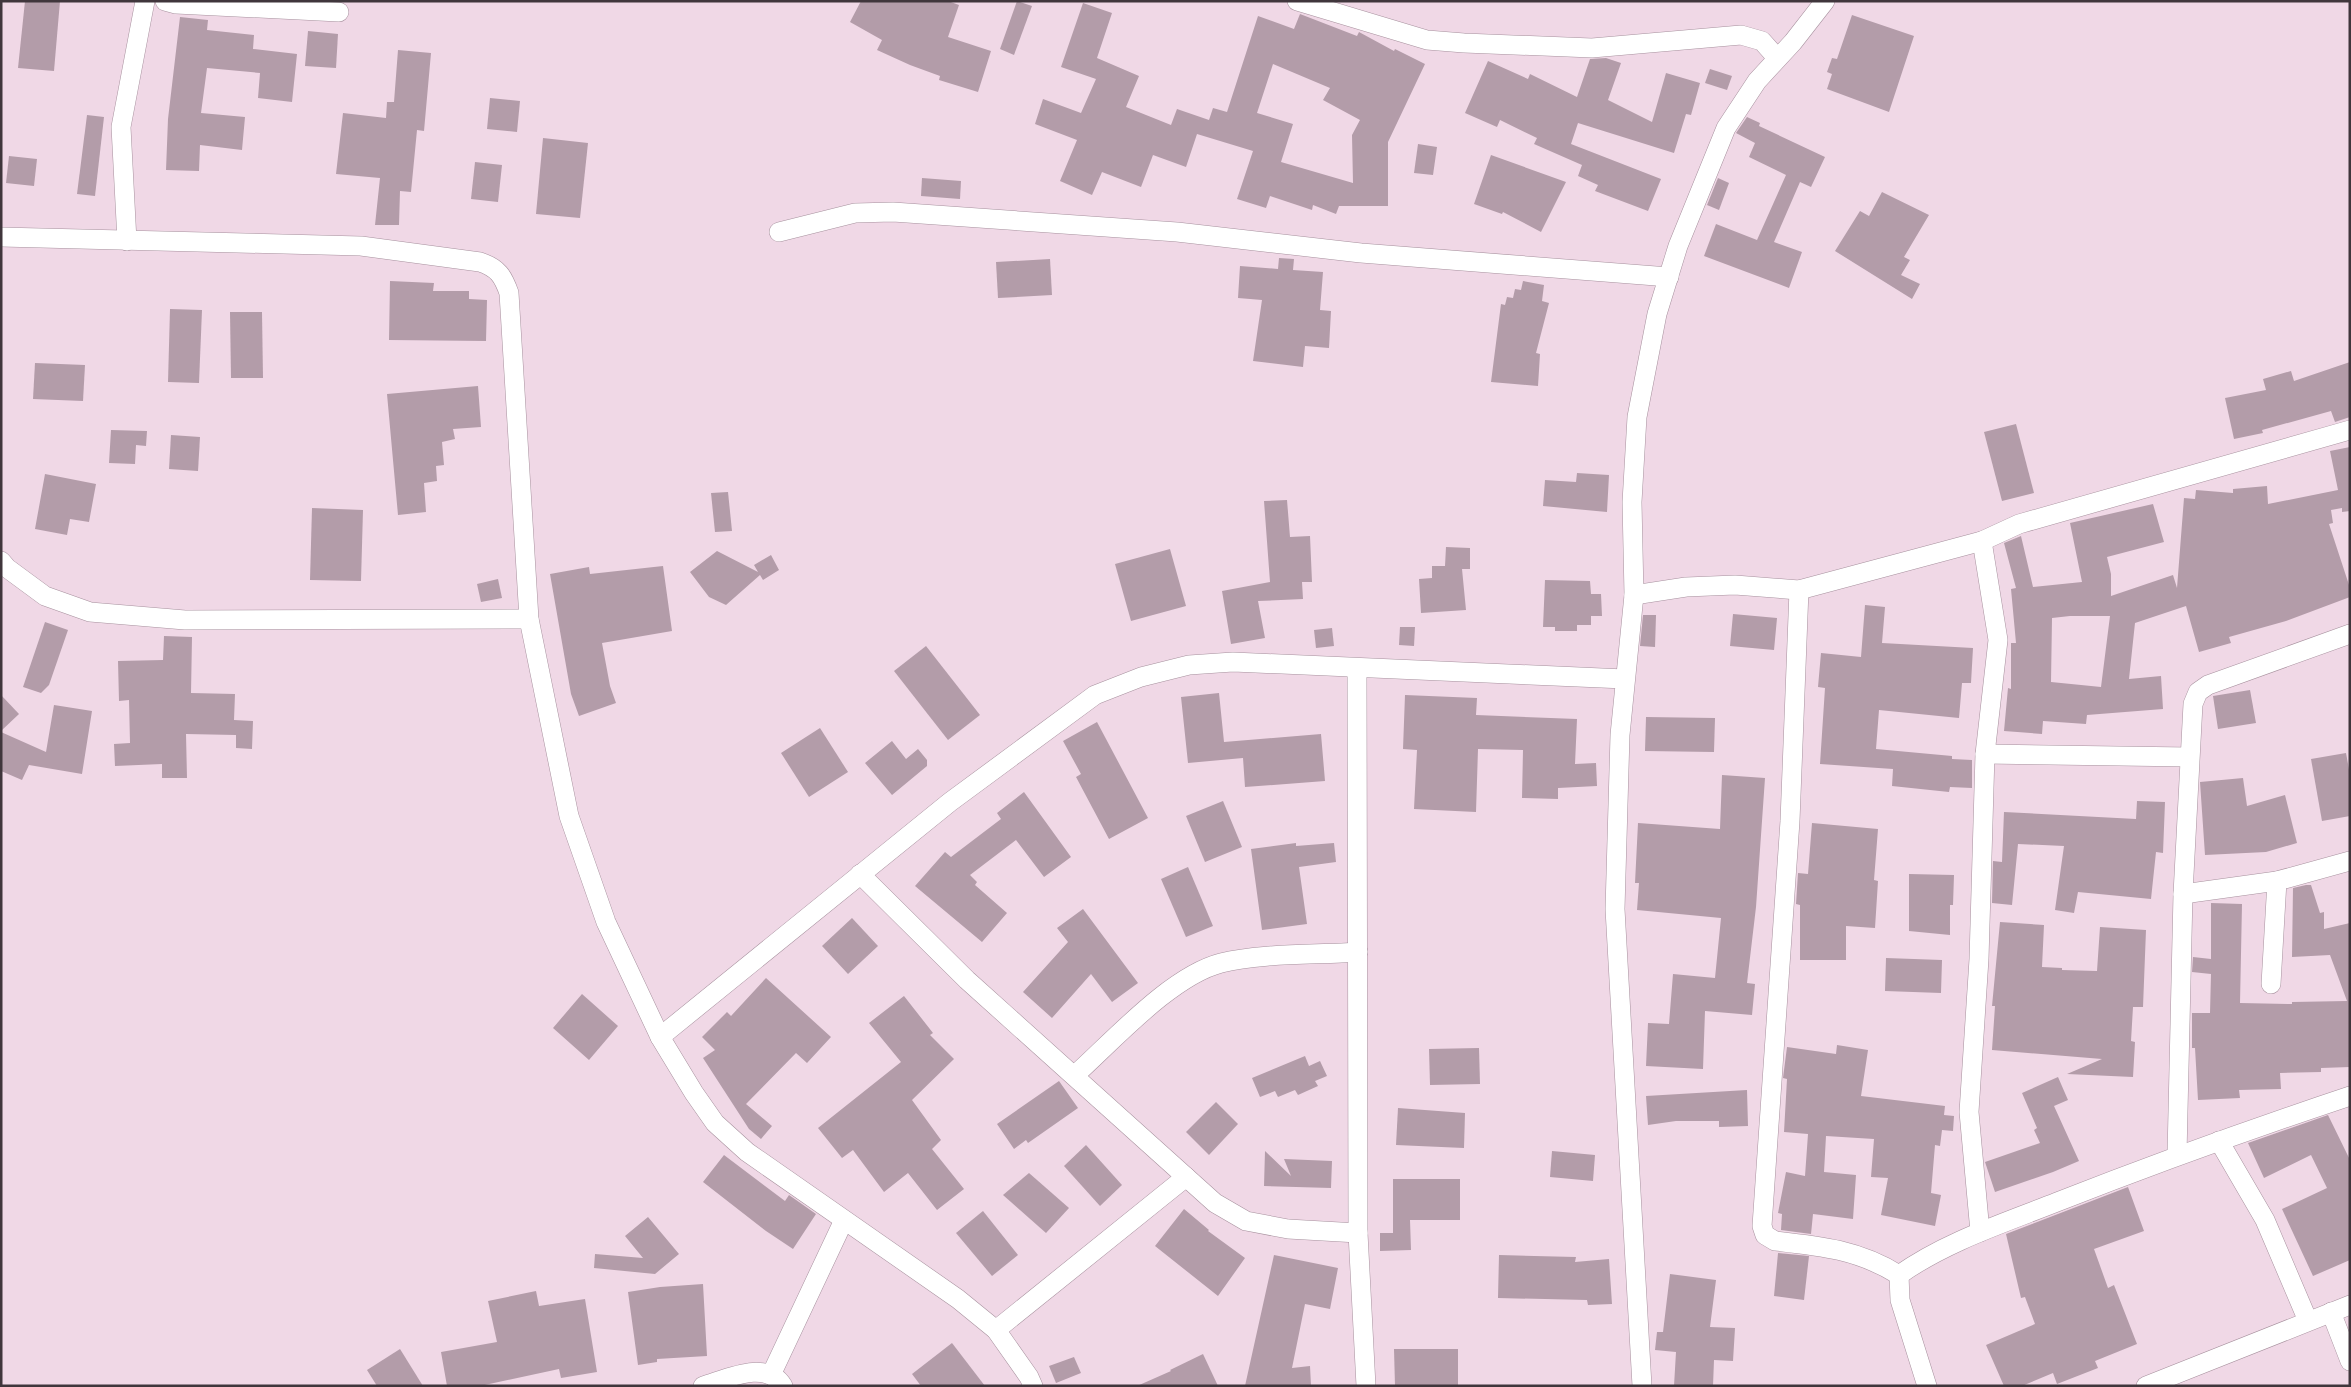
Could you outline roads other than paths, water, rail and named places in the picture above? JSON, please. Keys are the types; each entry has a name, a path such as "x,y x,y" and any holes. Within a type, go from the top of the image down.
{"street":[{"path":"127,241 121,127 145,1"},
{"path":"165,1 176,4 338,12"},
{"path":"1297,1 1427,40 1592,48 1740,35 1762,41 1777,58"},
{"path":"1642,1386 1615,909 1620,735 1634,595 1632,502 1637,417 1657,314 1678,246 1726,128 1757,81 1826,1"},
{"path":"779,232 855,213 893,212 1176,232 1361,253 1669,277"},
{"path":"1,237 361,246 480,262 492,267 502,276 509,293 529,620 569,816 606,922 660,1037 694,1093 715,1123 747,1152 958,1299 996,1330 1033,1386"},
{"path":"1634,595 1686,587 1725,585 1799,590 1982,541 2019,524 2350,430"},
{"path":"1980,1232 1969,1112 1979,959 1985,754 1998,640 1982,541"},
{"path":"1,561 7,568 45,596 90,612 185,620 529,620"},
{"path":"1799,590 1790,821 1762,1226 1765,1235 1775,1241 1852,1252 1877,1262 1898,1275"},
{"path":"2177,1155 2183,894 2193,704 2198,692 2208,685 2350,634"},
{"path":"660,1037 950,802 1095,695 1141,677 1189,665 1233,662 1625,679"},
{"path":"1357,668 1358,1233 1366,1386"},
{"path":"1985,754 2189,757"},
{"path":"2183,894 2277,881 2350,861"},
{"path":"860,874 967,980 1215,1203 1246,1221 1288,1229 1358,1233"},
{"path":"2271,984 2277,881"},
{"path":"1074,1075 1178,982 1204,969 1223,962 1246,959 1358,952"},
{"path":"1898,1275 1913,1265 1980,1232 2177,1155 2350,1096"},
{"path":"2220,1140 2265,1220 2308,1321"},
{"path":"996,1330 1186,1177"},
{"path":"703,1386 754,1372 777,1380 844,1220"},
{"path":"1898,1275 1900,1300 1928,1386"},
{"path":"2146,1386 2350,1305"},
{"path":"2331,1312 2350,1361"}]}
